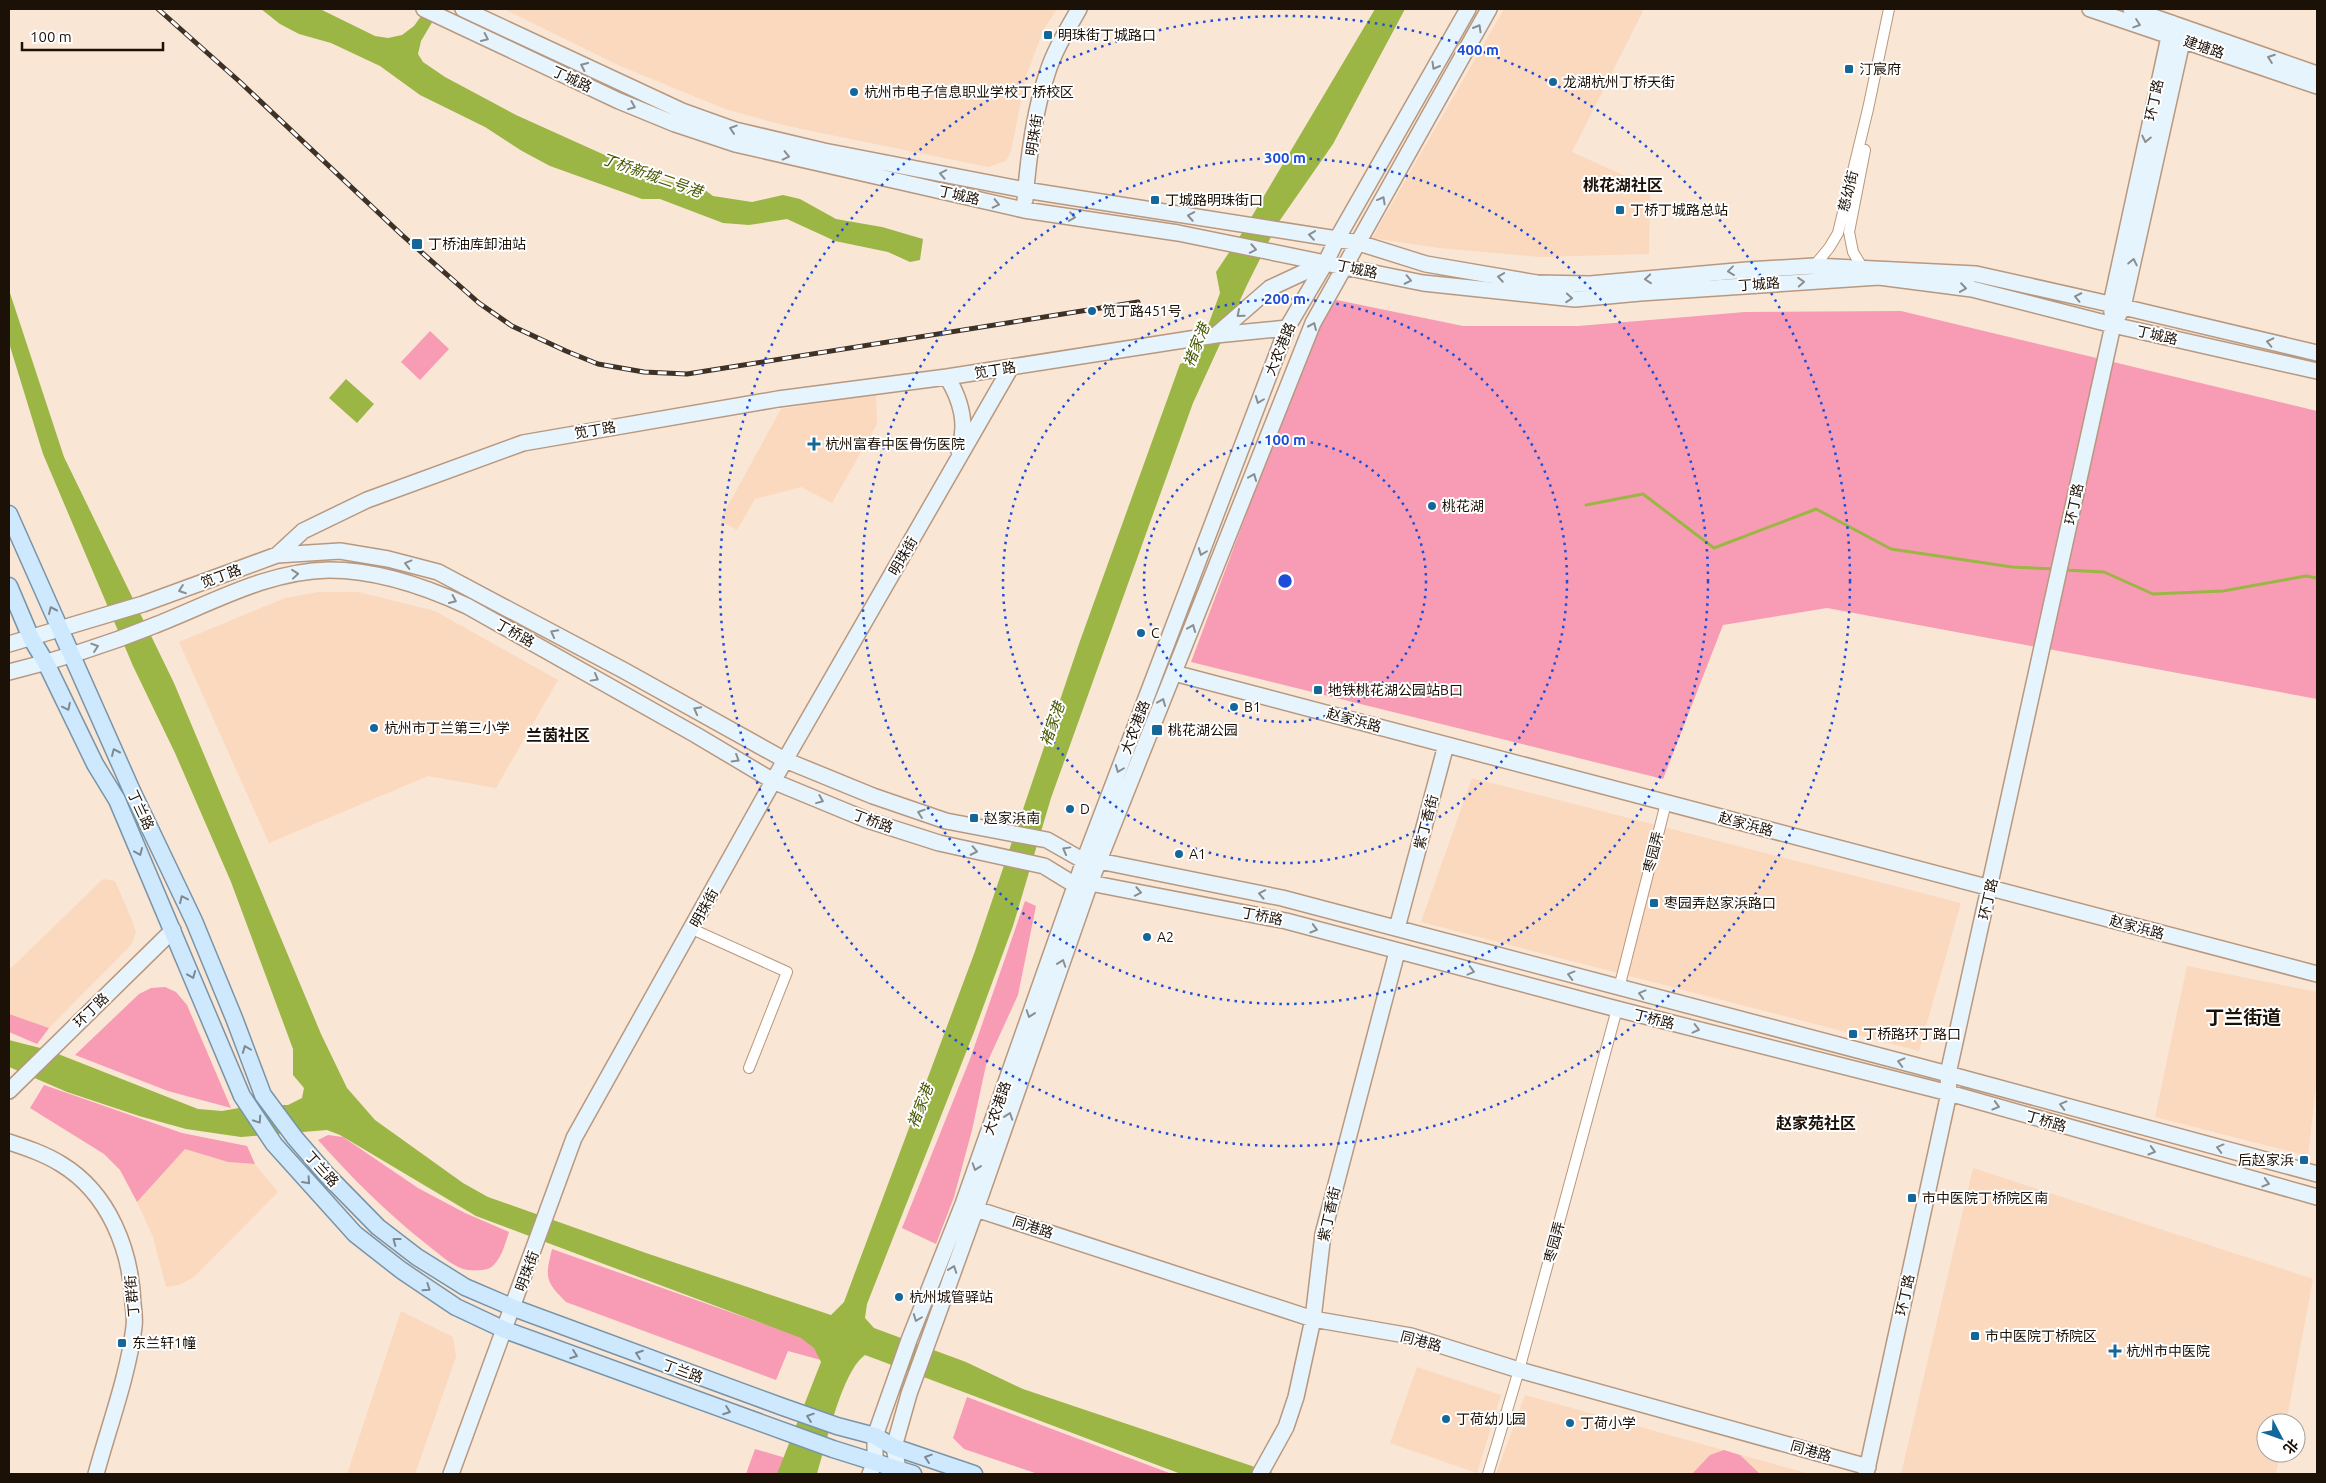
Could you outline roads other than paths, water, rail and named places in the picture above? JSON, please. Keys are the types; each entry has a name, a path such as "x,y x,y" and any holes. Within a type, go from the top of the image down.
{"main road":[{"name":"丁城路","path":"424,9 619,101 675,124 735,144 1024,210 1178,233 1422,283 1575,299 1879,277 1972,289 2113,325 2317,371"},
{"name":"丁城路","path":"463,9 682,111 735,130 824,151 1025,190 1336,239 1358,243 1426,264 1537,283 1590,284 1814,266 1976,274 2117,305 2317,353"},
{"name":"明珠街","path":"1024,210 1025,190 1038,110 1046,75 1060,42 1079,9"},
{"name":"大农港路","path":"903,1473 894,1447 909,1394 976,1209 1091,861 1286,328 1326,262 1336,239 1468,9"},
{"name":"大农港路","path":"1091,861 1174,673 1314,323 1489,9"},
{"name":"建塘路","path":"2090,9 2177,31 2317,74"},
{"name":"建塘路","path":"2130,9 2177,31 2317,86"},
{"name":"环丁路","path":"1867,1470 1949,1093 1948,1074 1991,888 2177,31"},
{"path":"1216,335 1270,288 1326,262"},
{"name":"笕丁路","path":"9,644 142,604 277,555 303,531 367,500 523,443 778,399 1011,368 1216,335 1286,328"},
{"name":"明珠街","path":"452,1474 514,1308 574,1138 775,782 785,760 1011,368"},
{"path":"947,377 958,396 964,420 961,444 951,472"},
{"name":"丁兰路","path":"9,514 73,654 132,791 194,922 234,1018 263,1095 295,1138 327,1175 378,1227 417,1257 465,1287 514,1308 837,1426 875,1436 894,1447 974,1474"},
{"name":"丁桥路","path":"277,555 340,551 388,559 438,572 657,688 785,760 873,796 946,821 1047,840 1091,861 1282,898 1948,1074 2317,1174"},
{"name":"丁桥路","path":"248,587 286,575 329,570 377,575 427,588 467,606 696,735 775,782 867,820 939,843 1044,866 1083,884 1286,921 1617,1010 1949,1093 2317,1198"},
{"name":"丁兰路","path":"9,586 31,638 46,663 95,764 117,800 242,1096 274,1144 355,1234 401,1270 456,1307 505,1330 788,1432 833,1449 872,1468 903,1473"},
{"name":"笕丁路","path":"9,672 46,663 116,640 248,587"},
{"name":"赵家浜路","path":"1174,673 2317,974"},
{"name":"紫丁香街","path":"1397,928 1446,745"},
{"name":"大农港路","path":"872,1468 875,1436 909,1340 963,1204 1083,884"},
{"name":"环丁路","path":"9,1091 173,930"},
{"name":"紫丁香街","path":"1264,1468 1286,1427 1296,1397 1313,1319 1323,1234 1397,952"},
{"name":"丁群街","path":"9,1142 35,1150 62,1164 96,1194 118,1230 132,1276 134,1325 125,1370 96,1474"},
{"name":"同港路","path":"976,1209 1313,1319 1411,1336 1519,1370 1867,1470"}],"street":[{"name":"慈幼街","path":"1814,266 1829,248 1838,233 1868,109 1889,9"},
{"name":"慈幼街","path":"1862,267 1853,252 1849,232 1870,126 1868,109"},
{"name":"枣园弄","path":"1618,988 1666,802"},
{"path":"692,929 787,972 749,1068"},
{"name":"枣园弄","path":"1488,1474 1519,1370 1617,1010"}],"water":[{"path":"261,9 320,9 375,36 388,38 402,35 414,26 424,12 440,9 421,41 418,54 423,62 445,77 516,115 658,179 705,190 713,196 752,202 783,195 800,199 836,219 882,227 923,239 920,260 910,262 888,252 835,241 787,219 749,225 723,223 660,199 642,199 550,166 522,151 485,127 420,95 380,66 331,43 299,34 280,24"},
{"name":"褚家港","path":"1375,9 1405,9 1333,144 1278,223 1247,285 1193,403 1051,798 1013,926 974,1032 867,1304 865,1318 874,1328 966,1362 1023,1389 1276,1474 1181,1474 865,1355 849,1376 842,1392 817,1474 777,1474 821,1362 814,1348 801,1338 476,1216 340,1135 327,1130 241,1137 186,1129 139,1116 67,1092 9,1067 9,1040 48,1050 198,1109 222,1111 256,1105 288,1105 302,1098 304,1088 293,1075 293,1049 231,882 175,753 133,666 43,454 9,343 9,290 64,457 174,683 321,1034 347,1088 375,1120 463,1183 488,1197 646,1253 831,1315 844,1302 974,954 1080,641 1180,364 1196,358 1220,293 1216,272 1242,233"},
{"path":"346,379 374,404 357,423 329,398"}],"waterway":[{"path":"1586,505 1643,494 1714,548 1816,509 1891,549 2012,567 2055,569"},
{"path":"2064,570 2104,572 2153,594 2223,591 2306,576 2317,578"}],"railway":[{"path":"158,9 240,82 402,235 479,303 512,326 598,364 644,372 687,374 1138,302"}],"place":[{"name":"明珠街丁城路口","path":"1048,35"},
{"name":"汀宸府","path":"1849,69"},
{"name":"龙湖杭州丁桥天街","path":"1553,82"},
{"name":"杭州市电子信息职业学校丁桥校区","path":"854,92"},
{"name":"丁城路明珠街口","path":"1155,200"},
{"name":"丁桥丁城路总站","path":"1620,210"},
{"name":"丁桥油库卸油站","path":"417,244"},
{"name":"笕丁路451号","path":"1092,311"},
{"name":"杭州富春中医骨伤医院","path":"814,444"},
{"name":"桃花湖","path":"1432,506"},
{"name":"C","path":"1141,633"},
{"name":"地铁桃花湖公园站B口","path":"1318,690"},
{"name":"B1","path":"1234,707"},
{"name":"杭州市丁兰第三小学","path":"374,728"},
{"name":"桃花湖公园","path":"1157,730"},
{"name":"D","path":"1070,809"},
{"name":"赵家浜南","path":"974,818"},
{"name":"A1","path":"1179,854"},
{"name":"枣园弄赵家浜路口","path":"1654,903"},
{"name":"A2","path":"1147,937"},
{"name":"丁桥路环丁路口","path":"1853,1034"},
{"name":"后赵家浜","path":"2304,1160"},
{"name":"市中医院丁桥院区南","path":"1912,1198"},
{"name":"杭州城管驿站","path":"899,1297"},
{"name":"市中医院丁桥院区","path":"1975,1336"},
{"name":"东兰轩1幢","path":"122,1343"},
{"name":"杭州市中医院","path":"2115,1351"},
{"name":"丁荷幼儿园","path":"1446,1419"},
{"name":"丁荷小学","path":"1570,1423"}],"district":[{"name":"桃花湖社区","path":"1623,185"},
{"name":"兰茵社区","path":"558,735"},
{"name":"丁兰街道","path":"2243,1017"},
{"name":"赵家苑社区","path":"1816,1123"}],"water label":[{"name":"丁桥新城二号港","path":"652,175"}]}
